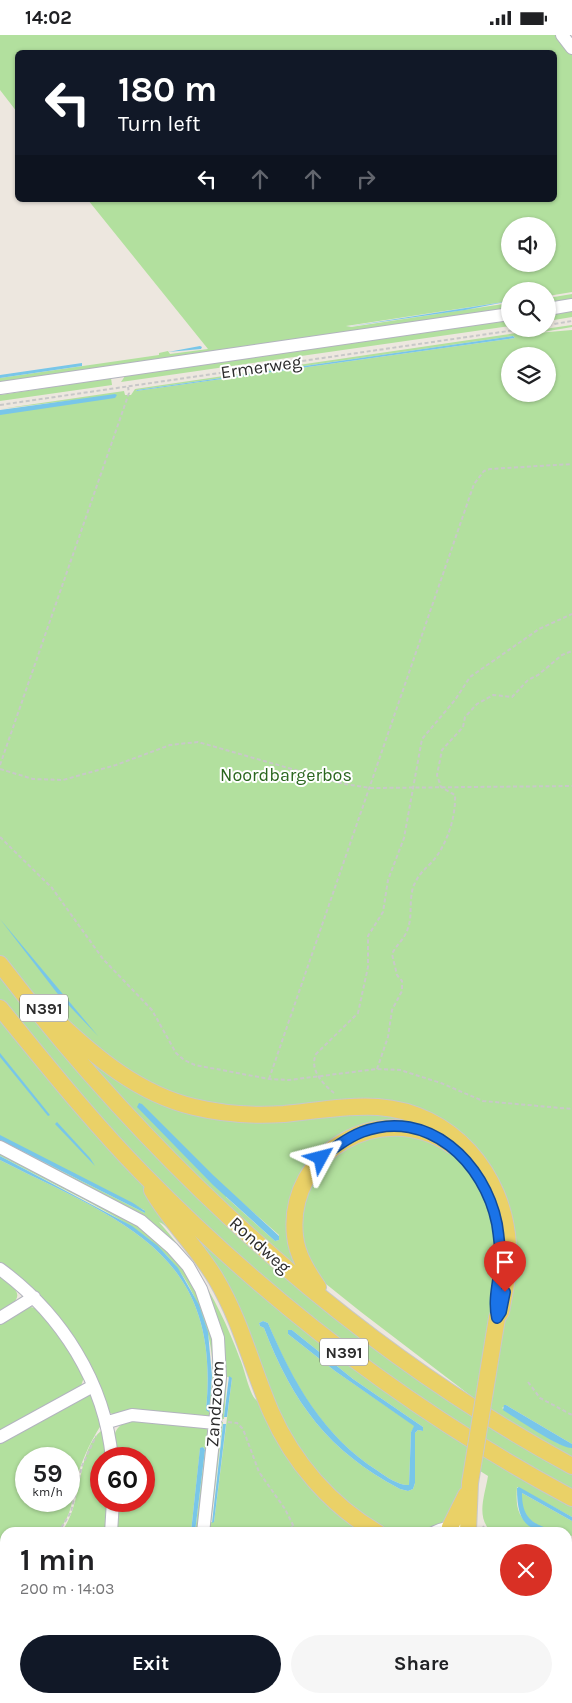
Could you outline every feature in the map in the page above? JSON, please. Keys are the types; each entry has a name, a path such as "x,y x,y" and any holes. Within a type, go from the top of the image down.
{"main road":[{"name":"Rondweg","path":"3,968 106,1093 152,1142 234,1222 327,1302 471,1405 572,1466"},
{"name":"N391","path":"3,968 103,1062 146,1089 193,1107 243,1114 264,1115 339,1108 378,1107 406,1111 445,1129 477,1158 491,1179 502,1209 506,1227 508,1263 497,1313 470,1487 469,1527"},
{"name":"Rondweg","path":"0,1008 80,1105 142,1173 244,1270 354,1360 451,1427 526,1474 572,1498"},
{"name":"N391","path":"327,1302 298,1253 295,1235 296,1209 304,1184 321,1158 338,1144 363,1131 386,1127 401,1127 429,1134 452,1146 476,1170 485,1187 497,1223 499,1242 500,1265 497,1313"},
{"name":"N391","path":"142,1173 166,1215 216,1279 238,1323 271,1411 297,1459 322,1489 339,1505 370,1527"},
{"name":"N391","path":"450,1527 470,1487"}],"street":[{"path":"562,35 572,48"},
{"path":"556,308 572,305"},
{"name":"Ermerweg","path":"0,388 501,315"},
{"name":"Zandzoom","path":"0,1147 141,1221 172,1248 188,1267 201,1289 218,1338 220,1377 203,1527"},
{"path":"0,1269 34,1297 69,1339 85,1365 108,1424 111,1447"},
{"path":"0,1318 34,1297"},
{"path":"0,1437 92,1386"},
{"path":"108,1424 132,1415 215,1421"},
{"path":"111,1527 112,1512"}],"path":[{"path":"556,324 572,321"},
{"name":"Ermerweg","path":"0,405 501,332"},
{"path":"0,765 129,393 128,387"},
{"path":"269,1079 474,484 484,471 490,469 572,464"},
{"path":"335,1094 319,1077 314,1065 316,1054 358,1013 362,1004 368,959 367,940 383,912 388,880 404,838 422,739 455,700 466,681 533,633 572,614"},
{"path":"377,1069 388,1037 392,1010 402,991 402,981 397,975 392,955 402,941 410,924 414,883 445,844 448,828 455,817 455,795 442,787 437,775 442,749 463,727 469,711 477,703 493,695 514,696 528,680 538,675 562,655 572,651"},
{"path":"0,769 33,779 63,780 116,765 170,745 198,742 344,784 371,787 572,786"},
{"path":"0,837 52,888 98,952 152,1010 169,1043 180,1057 195,1065 269,1079 319,1077 377,1069 400,1070 423,1076 483,1101 572,1109"},
{"path":"528,1382 540,1398 572,1415"},
{"path":"215,1421 237,1423 243,1429 259,1472 285,1509 292,1525"},
{"path":"62,1527 71,1512 88,1451 100,1429 108,1424"}],"green space":[{"path":"0,35 558,35 572,52 572,292 556,295 556,282 501,282 501,302 346,326 351,327 501,304 501,309 0,383 0,378 159,355 159,353 168,351 170,354 208,349 90,202 557,202 557,50 15,50 15,109 0,90"},
{"path":"572,294 572,299 556,301 556,297"},
{"path":"572,311 572,317 556,320 556,313"},
{"path":"501,321 501,327 121,382 125,376"},
{"name":"Noordbargerbos","path":"572,325 572,327 556,330 556,327"},
{"name":"Noordbargerbos","path":"572,330 572,1444 506,1405 502,1408 557,1443 572,1448 572,1459 492,1412 361,1312 316,1276 302,1252 294,1245 303,1273 226,1206 224,1222 306,1292 391,1357 480,1418 572,1474 572,1492 479,1437 390,1377 304,1311 222,1241 220,1258 303,1328 389,1393 479,1452 572,1507 572,1517 517,1487 518,1510 524,1520 534,1527 488,1527 482,1513 482,1506 488,1476 466,1462 461,1485 463,1488 455,1507 445,1520 438,1525 434,1527 374,1527 369,1524 346,1507 320,1483 300,1457 272,1403 238,1317 221,1283 198,1259 231,1319 266,1412 285,1448 308,1480 337,1508 362,1527 207,1527 218,1422 223,1422 211,1522 214,1522 232,1378 227,1377 224,1419 218,1419 223,1369 217,1322 201,1284 178,1252 149,1225 77,1182 0,1144 0,1140 145,1213 144,1210 0,1136 0,414 117,395 0,409 124,391 125,395 131,395 135,389 501,335 501,337 506,337 136,391 514,337 556,337 556,331","holes":["227,1189 279,1235 279,1240 275,1241 226,1197","159,1222 169,1229 192,1257 216,1295 236,1337 257,1401 249,1388 242,1364 216,1303 185,1254","263,1321 268,1323 299,1387 325,1424 358,1457 385,1476 397,1483 409,1485 411,1432 415,1426 335,1371 288,1334 288,1330 292,1330 353,1379 423,1427 423,1431 418,1430 415,1433 415,1483 413,1489 408,1491 400,1489 375,1474 352,1458 316,1422 287,1379 264,1328 260,1326 259,1323"]},
{"path":"111,378 112,385 0,401 0,395"},
{"path":"0,1150 102,1204 153,1235 189,1275 215,1341 213,1416 207,1419 118,1416 107,1412 95,1379 0,1263 0,1160 85,1202 122,1224 154,1248 179,1277 197,1312 207,1356 206,1410 211,1389 212,1356 205,1324 196,1300 173,1263 144,1235 107,1212 0,1156"},
{"path":"0,1274 16,1290 17,1298 0,1313"},
{"path":"30,1307 45,1316 53,1325 84,1377 81,1386 0,1432 0,1323"},
{"path":"91,1392 101,1425 80,1468 80,1447 15,1447 15,1512 69,1512 61,1527 0,1527 0,1442"},
{"path":"131,1419 206,1428 211,1434 201,1527 196,1527 205,1450 203,1447 200,1449 192,1527 115,1527 117,1512 155,1512 155,1447 114,1447 114,1435 119,1427"},
{"path":"102,1430 106,1447 90,1447 90,1512 108,1512 107,1527 64,1527 72,1512 80,1512 80,1480 87,1451 93,1439"},
{"path":"522,1493 572,1521 572,1527 541,1527 525,1515"}],"water":[{"path":"501,302 465,310 345,327"},
{"path":"506,337 515,338 136,391"},
{"path":"202,347 201,349 168,352"},
{"path":"82,363 82,366 0,378 0,375"},
{"path":"117,395 115,398 0,415 0,410"},
{"path":"0,919 98,1036 57,993"},
{"path":"0,1053 50,1115 48,1116 0,1057"},
{"path":"139,1103 279,1236 279,1240 275,1241 213,1185 137,1107"},
{"path":"57,1122 90,1158 95,1166 55,1124"},
{"path":"0,1135 133,1203 145,1211 145,1213 0,1140"},
{"path":"0,1156 132,1226 158,1246 178,1268 199,1305 208,1332 212,1376 209,1412 206,1410 207,1356 197,1312 179,1277 154,1248 122,1224 85,1202 0,1160"},
{"path":"263,1321 268,1323 299,1387 326,1424 359,1457 385,1476 397,1483 409,1485 411,1432 414,1426 335,1371 288,1334 288,1330 292,1330 353,1379 423,1427 423,1431 418,1430 415,1433 415,1483 413,1489 408,1491 400,1489 375,1474 352,1458 316,1422 287,1379 264,1328 260,1326 259,1323"},
{"path":"229,1376 232,1378 227,1417 224,1417"},
{"path":"504,1405 572,1444 572,1448 558,1444 528,1426 503,1410"},
{"path":"223,1424 226,1424 214,1522 212,1523"},
{"path":"203,1447 205,1450 196,1527 192,1527 200,1448"},
{"path":"519,1487 572,1517 572,1521 522,1493 524,1510 527,1516 544,1527 531,1527 521,1517 517,1499 517,1488"}],"route":[{"path":"321,1158 338,1144 363,1131 386,1127 417,1130 442,1139 452,1146 476,1170 485,1187 497,1223 500,1265 494,1307 497,1318 501,1312 505,1292"}]}
